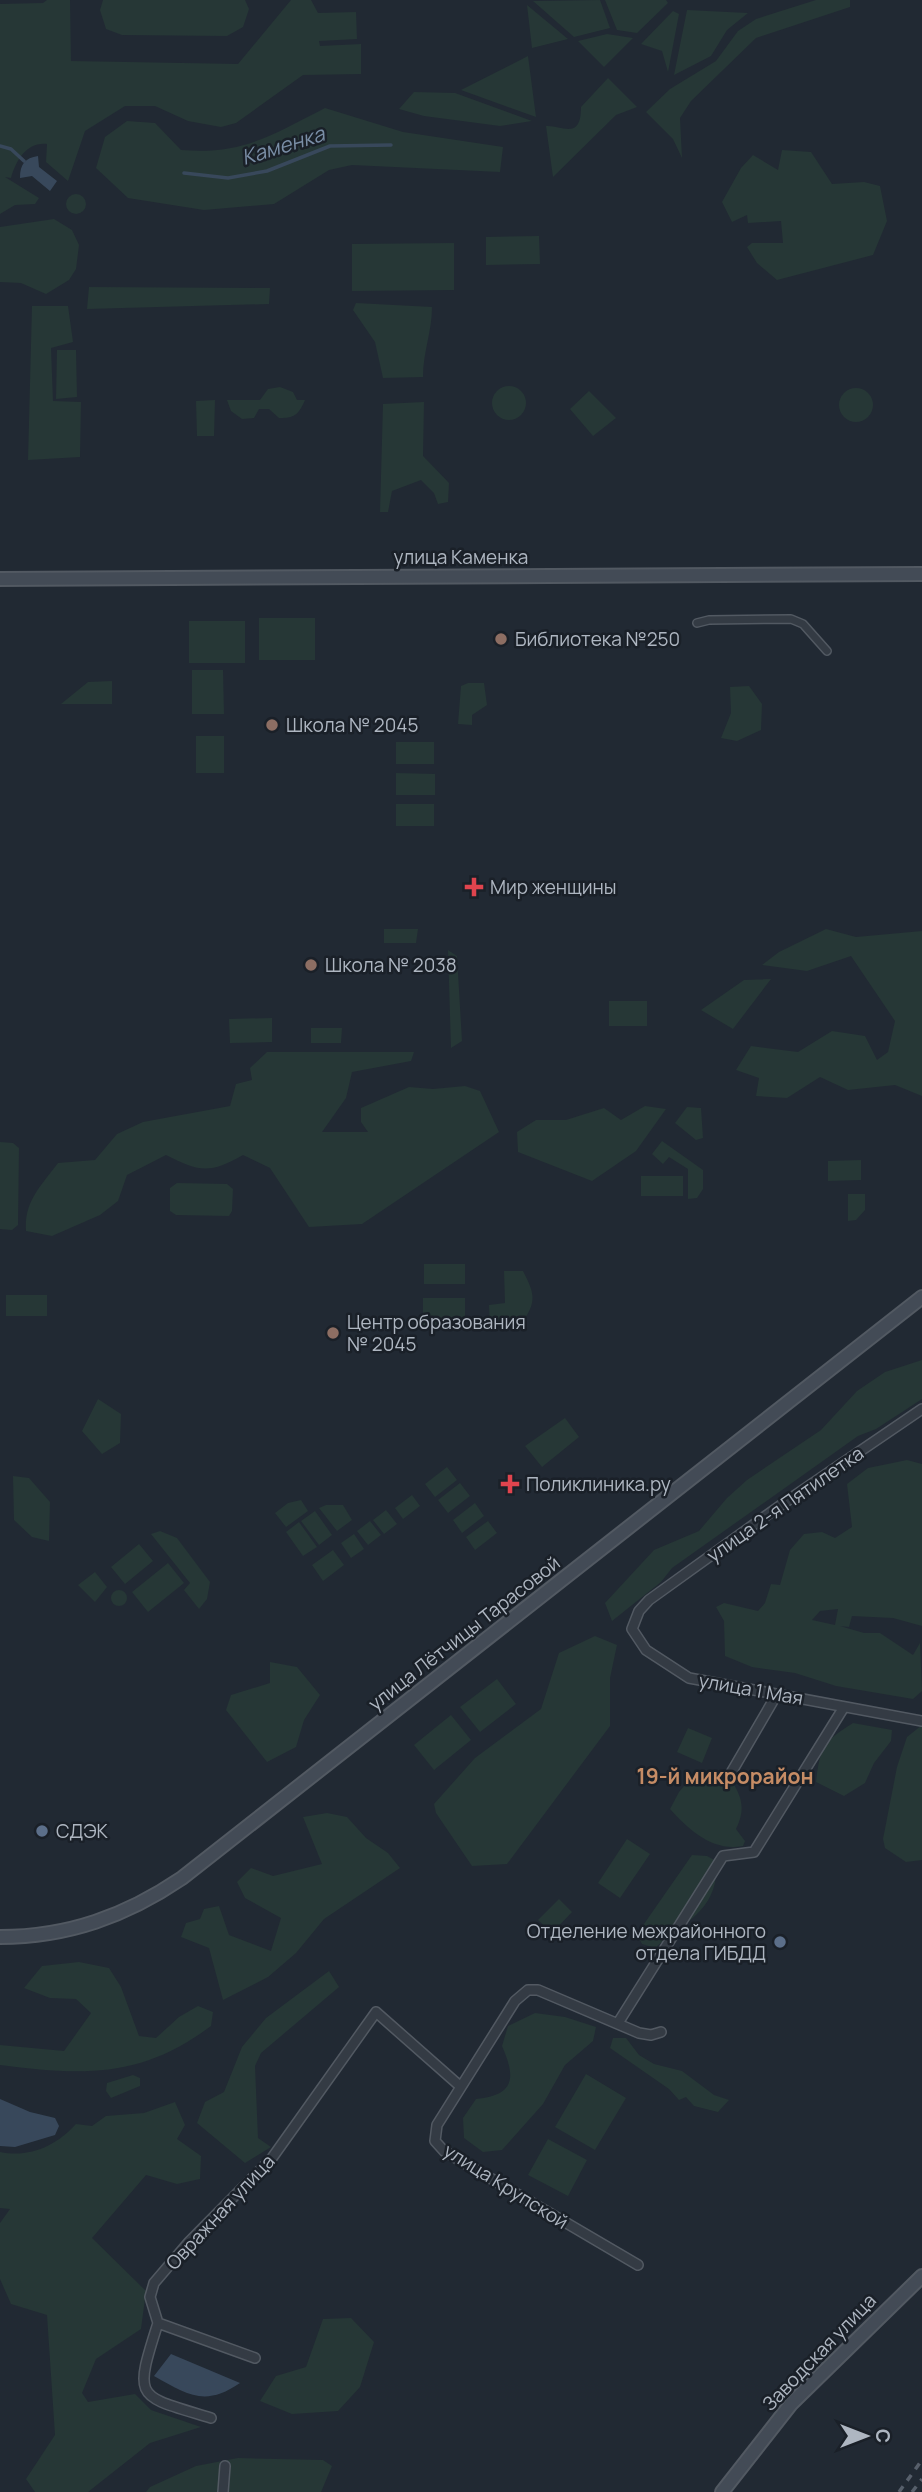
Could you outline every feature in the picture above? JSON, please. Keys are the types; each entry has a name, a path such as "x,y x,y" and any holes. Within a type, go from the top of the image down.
{"main road":[{"name":"улица Каменка","path":"0,579 922,574"},
{"name":"улица Лётчицы Тарасовой","path":"0,1937 50,1934 106,1920 147,1900 182,1878 922,1297"},
{"name":"Заводская улица","path":"722,2492 791,2404 922,2276"}],"street":[{"path":"697,623 709,620 791,619 803,624 827,651"},
{"name":"улица 2-я Пятилетка","path":"649,1600 770,1512 922,1409"},
{"name":"улица 1 Мая","path":"649,1600 639,1611 632,1629 646,1650 668,1667 689,1678 922,1721"},
{"path":"731,1773 776,1694"},
{"path":"618,2023 723,1856 754,1852 844,1707"},
{"name":"улица Крупской","path":"638,2265 444,2151 435,2141 437,2125 515,2001 528,1990 538,1990 651,2035 661,2032"},
{"name":"Овражная улица","path":"158,2323 149,2297 154,2283 189,2242 272,2158 376,2012 461,2087"},
{"path":"211,2418 152,2399 145,2392 143,2379 158,2323 255,2358"},
{"path":"223,2492 225,2466"}],"shaded area":[{"path":"47,0 70,0 71,61 238,64 291,0 311,0 318,13 356,12 357,39 319,41 320,46 361,44 361,74 303,75 236,123 221,127 188,121 155,106 125,106 85,131 68,181 46,162 47,144 28,149 19,159 11,178 5,177 39,198 35,204 15,205 0,214 0,4 43,3"},
{"path":"103,0 245,0 249,9 243,27 227,36 122,35 106,29 100,10"},
{"path":"600,0 610,28 574,37 533,1"},
{"path":"605,0 666,0 668,3 637,33 617,30"},
{"path":"816,0 850,0 850,7 756,38 691,101 680,118 682,158 673,139 646,112 670,89 716,61 738,31 756,19"},
{"path":"527,5 568,39 532,48"},
{"path":"687,10 748,13 727,30 711,56 674,75"},
{"path":"673,11 679,14 668,72 662,51 641,44"},
{"path":"607,34 633,38 604,67 578,41"},
{"path":"528,56 536,117 461,90"},
{"path":"608,78 637,107 616,115 553,177 546,126 574,128 580,118 581,107"},
{"path":"414,92 455,93 532,121 500,126 424,116 399,109"},
{"path":"325,108 403,132 503,147 500,172 352,165 329,170 274,204 204,210 128,198 96,168 105,137 127,121 155,123 181,150 203,151 256,141"},
{"path":"782,150 811,152 832,184 864,182 880,186 887,221 873,255 777,280 757,263 747,247 752,243 783,243 781,221 748,223 747,215 732,222 722,202 741,168 753,155 778,170"},
{"path":"76,194 83,197 86,204 83,211 76,214 69,211 66,204 69,197"},
{"path":"54,219 72,230 79,245 76,269 69,280 46,294 21,283 0,282 0,227"},
{"path":"539,236 540,264 486,265 486,237"},
{"path":"454,243 454,290 352,291 352,244"},
{"path":"89,287 270,288 269,304 87,309"},
{"path":"356,303 432,307 423,377 383,378 375,342 353,310"},
{"path":"32,306 68,306 73,342 51,348 53,401 81,402 80,457 28,460"},
{"path":"57,350 76,350 77,397 56,399"},
{"path":"509,386 521,391 526,403 521,415 509,420 497,415 492,403 497,391"},
{"path":"280,387 293,392 297,400 305,400 298,412 289,418 279,418 269,409 259,409 254,418 242,419 231,411 227,400 260,400 268,389"},
{"path":"856,388 868,393 873,405 868,417 856,422 844,417 839,405 844,393"},
{"path":"589,391 616,418 593,436 570,409"},
{"path":"215,400 214,436 197,436 196,401"},
{"path":"424,402 423,456 449,483 448,502 438,504 434,493 421,480 392,491 388,512 380,512 383,404"},
{"path":"259,618 315,618 315,660 259,660"},
{"path":"189,621 245,621 245,663 189,663"},
{"path":"192,670 223,670 224,714 192,714"},
{"path":"112,681 112,704 61,704 88,682"},
{"path":"484,683 487,705 472,715 472,725 458,724 461,686"},
{"path":"749,686 762,704 761,730 737,741 721,738 731,713 730,687"},
{"path":"196,736 224,736 224,773 196,773"},
{"path":"396,742 434,742 434,764 396,764"},
{"path":"396,773 435,774 435,795 396,795"},
{"path":"396,804 434,804 434,826 396,826"},
{"path":"384,929 418,929 416,943 384,943"},
{"path":"826,929 856,937 922,931 922,1096 895,1085 848,1090 820,1077 787,1098 756,1096 759,1078 736,1070 751,1046 798,1052 832,1031 865,1036 877,1060 888,1052 895,1021 851,956 807,971 762,965 779,952"},
{"path":"448,950 457,956 462,1041 451,1048"},
{"path":"771,979 733,1029 701,1010 744,980"},
{"path":"609,1001 647,1001 647,1026 609,1026"},
{"path":"272,1018 272,1042 230,1043 229,1019"},
{"path":"311,1028 342,1028 341,1043 311,1043"},
{"path":"267,1052 414,1052 411,1061 352,1072 346,1098 322,1132 368,1132 361,1122 361,1108 409,1087 433,1089 465,1086 480,1091 499,1132 362,1224 309,1227 270,1168 243,1155 213,1168 204,1168 187,1165 166,1155 127,1175 118,1201 100,1215 52,1236 26,1231 31,1202 58,1163 95,1160 117,1134 143,1122 230,1106 236,1084 252,1080 250,1068"},
{"path":"645,1106 666,1109 636,1151 592,1181 518,1152 517,1132 536,1120 566,1120 604,1108 621,1120"},
{"path":"687,1107 701,1108 703,1138 696,1140 675,1123"},
{"path":"662,1141 703,1170 703,1189 697,1198 688,1199 688,1169 669,1157 663,1164 652,1154"},
{"path":"0,1142 13,1143 19,1148 18,1225 12,1230 0,1229"},
{"path":"861,1160 861,1180 828,1181 828,1161"},
{"path":"641,1176 683,1176 683,1196 641,1196"},
{"path":"177,1183 227,1184 233,1189 232,1211 229,1216 176,1215 170,1211 170,1188"},
{"path":"848,1194 865,1194 865,1210 856,1220 848,1221"},
{"path":"424,1264 465,1264 465,1284 424,1284"},
{"path":"504,1271 523,1271 532,1292 532,1304 521,1324 490,1325 489,1305 505,1303"},
{"path":"6,1295 47,1295 47,1316 6,1316"},
{"path":"423,1298 465,1298 465,1325 423,1325"},
{"path":"922,1360 922,1399 876,1429 858,1436 672,1568 661,1582 612,1621 605,1603 654,1550 699,1531 727,1498 747,1480 821,1430 857,1391 885,1372"},
{"path":"98,1399 121,1414 120,1443 102,1454 82,1431"},
{"path":"565,1418 579,1437 542,1467 525,1446"},
{"path":"907,1460 922,1464 922,1626 893,1618 852,1616 849,1627 840,1626 864,1633 880,1633 913,1655 920,1643 922,1691 913,1699 836,1686 795,1673 752,1667 725,1656 724,1621 716,1607 724,1603 758,1611 765,1603 771,1584 780,1585 790,1550 804,1534 822,1532 835,1538 852,1527 847,1484 868,1468","holes":["838,1609 835,1625 812,1620 820,1611"]},
{"path":"447,1467 457,1480 435,1497 425,1484"},
{"path":"13,1476 29,1478 50,1502 49,1541 32,1537 14,1520"},
{"path":"460,1483 470,1496 448,1513 438,1500"},
{"path":"412,1495 420,1506 403,1519 395,1508"},
{"path":"301,1500 308,1511 286,1527 275,1513 288,1503"},
{"path":"475,1503 484,1516 462,1533 453,1520"},
{"path":"326,1505 343,1505 352,1520 337,1531 319,1508"},
{"path":"386,1510 397,1524 384,1534 373,1520"},
{"path":"315,1511 332,1535 319,1545 301,1521"},
{"path":"370,1521 381,1535 368,1545 357,1531"},
{"path":"488,1521 497,1533 475,1550 466,1537"},
{"path":"299,1522 317,1547 303,1556 286,1532"},
{"path":"160,1531 177,1538 210,1582 207,1599 199,1609 184,1590 190,1583 151,1534"},
{"path":"354,1534 364,1549 351,1558 341,1543"},
{"path":"139,1544 153,1561 125,1584 111,1567"},
{"path":"333,1550 344,1565 323,1581 312,1565"},
{"path":"168,1563 184,1583 148,1612 132,1592"},
{"path":"95,1572 107,1587 95,1602 78,1585"},
{"path":"116,1590 122,1590 127,1598 125,1604 116,1606 111,1601 111,1595"},
{"path":"595,1636 617,1645 610,1678 610,1726 507,1864 472,1866 436,1813 434,1804 475,1758 541,1709 559,1653"},
{"path":"270,1662 297,1667 320,1695 304,1720 296,1747 267,1762 226,1710 231,1695 270,1683"},
{"path":"497,1679 516,1704 480,1732 460,1707"},
{"path":"451,1715 471,1740 434,1770 414,1745"},
{"path":"853,1723 892,1730 891,1741 874,1763 865,1783 844,1796 816,1782 819,1761 825,1746"},
{"path":"922,1725 922,1860 906,1862 885,1848 883,1839 897,1767 907,1737"},
{"path":"688,1728 712,1738 702,1763 677,1752"},
{"path":"697,1771 730,1778 741,1803 741,1815 736,1829 745,1841 743,1846 722,1846 702,1838 670,1809 679,1792"},
{"path":"327,1813 347,1817 366,1838 388,1853 400,1868 324,1919 296,1953 268,1977 223,2000 209,1948 181,1937 186,1923 200,1919 204,1909 219,1906 229,1935 271,1951 281,1918 245,1898 237,1882 251,1868 273,1876 322,1864 303,1817"},
{"path":"627,1839 650,1854 620,1898 598,1883"},
{"path":"692,1855 707,1856 716,1861 716,1878 706,1903 689,1922 655,1948 642,1944 637,1934"},
{"path":"559,1899 572,1912 552,1933 538,1920"},
{"path":"79,1962 109,1968 121,1987 139,2036 156,2038 179,2017 198,2006 213,2012 211,2026 161,2056 111,2069 58,2071 0,2065 0,2045 64,2051 91,2013 76,1999 50,1998 24,1988 42,1966"},
{"path":"329,1971 339,1987 261,2053 255,2066 258,2138 271,2147 245,2163 197,2123 205,2102 224,2092 242,2047 266,2018"},
{"path":"535,2013 565,2017 596,2027 593,2041 565,2065 543,2104 502,2150 483,2152 464,2138 463,2118 476,2099 498,2094 505,2089 510,2076 502,2046 508,2026"},
{"path":"613,2038 626,2038 639,2055 654,2064 682,2071 714,2095 729,2100 718,2112 694,2106 686,2097 679,2100 669,2089 610,2048"},
{"path":"586,2074 626,2098 595,2150 555,2127"},
{"path":"133,2075 140,2078 140,2086 111,2098 106,2091 107,2083"},
{"path":"175,2102 185,2125 177,2139 201,2156 200,2179 177,2184 146,2175 92,2238 146,2291 141,2329 96,2359 82,2393 88,2402 135,2394 151,2410 201,2427 150,2443 88,2492 35,2492 26,2479 55,2435 47,2315 11,2304 0,2279 0,2223 10,2209 0,2208 0,2152 32,2152 51,2144 76,2124 92,2126 106,2116 144,2113"},
{"path":"548,2139 587,2160 568,2196 528,2175"},
{"path":"351,2318 374,2342 360,2387 338,2411 292,2414 260,2401 276,2376 306,2367 323,2319"},
{"path":"238,2458 323,2460 332,2466 321,2492 146,2492 150,2487 196,2466"}],"water":[{"path":"38,156 39,167 57,181 50,191 32,176 20,178 24,162"},
{"path":"0,2099 30,2112 55,2118 59,2126 55,2135 15,2147 0,2146"},
{"path":"171,2354 240,2383 217,2395 197,2396 187,2393 154,2376"}],"waterway":[{"name":"Каменка","path":"184,173 228,178 267,171 330,146 391,145"},
{"name":"Каменка","path":"0,146 11,149 24,161"}],"railway":[{"path":"899,2492 922,2460"},
{"path":"912,2492 922,2479"}],"place":[{"name":"Библиотека №250","path":"501,639"},
{"name":"Школа № 2045","path":"272,725"},
{"name":"Мир женщины","path":"474,887"},
{"name":"Школа № 2038","path":"311,965"},
{"name":"Центр образования № 2045","path":"333,1333"},
{"name":"Поликлиника.ру","path":"510,1484"},
{"name":"СДЭК","path":"42,1831"},
{"name":"Отделение межрайонного отдела ГИБДД","path":"780,1942"}],"district":[{"name":"19-й микрорайон","path":"725,1777"}]}
